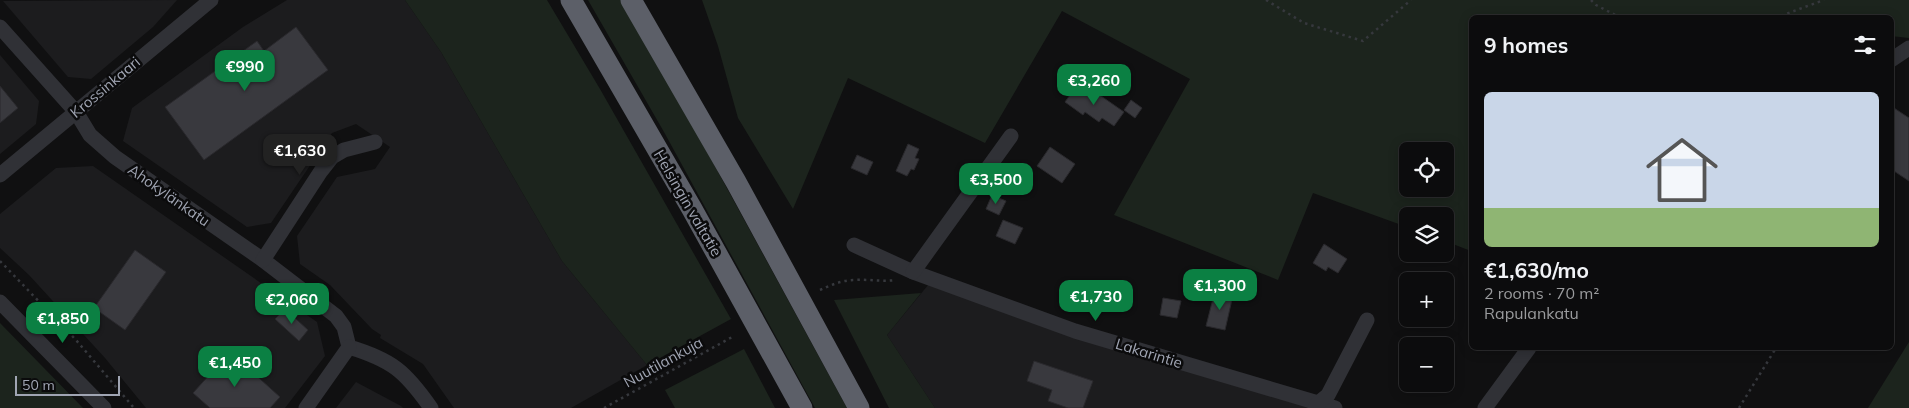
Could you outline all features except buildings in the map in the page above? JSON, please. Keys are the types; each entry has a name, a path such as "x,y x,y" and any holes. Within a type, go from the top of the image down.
{"highway":[{"name":"Helsingin valtatie","path":"571,0 692,209 802,408"},
{"path":"631,0 736,182 859,408"}],"street":[{"name":"Krossinkaari","path":"0,175 212,0"},
{"name":"Ahokylänkatu","path":"0,27 76,112 90,135 115,157 263,260 336,316 344,327 349,346"},
{"path":"1894,58 1909,48"},
{"path":"913,272 1011,136"},
{"path":"263,260 332,157 344,150 375,142"},
{"name":"Lakarintie","path":"854,245 913,272 1076,332 1316,406 1335,408"},
{"path":"0,302 104,408"},
{"path":"1316,406 1328,395 1367,320"},
{"path":"306,408 349,346 384,359 403,373 431,408"},
{"path":"1484,408 1528,350"}],"path":[{"path":"1266,0 1304,22 1362,41 1411,0"},
{"path":"1591,0 1596,5 1615,15"},
{"path":"1783,15 1824,0"},
{"path":"0,261 76,340 134,408"},
{"path":"820,290 838,282 903,280 913,272"},
{"name":"Nuutilankuja","path":"604,408 734,336"},
{"path":"1739,408 1775,350"}],"shaded area":[{"path":"177,0 153,27 91,79 68,77 3,1"},
{"path":"287,0 405,0 441,52 562,261 647,365 571,408 454,408 423,364 380,338 381,335 372,329 330,285 300,264 297,236 337,177 375,169 390,147 356,124 332,133 271,223 247,227 123,141 132,108 243,27"},
{"path":"405,0 547,0 731,319 647,365 562,261 441,52"},
{"path":"588,0 621,0 688,117 847,408 815,408 664,132"},
{"path":"702,0 1909,0 1909,38 1894,36 1894,15 1469,15 1469,250 1454,244 1454,207 1399,207 1399,224 1313,193 1278,280 1114,215 1190,79 1062,11 985,143 848,78 793,209 738,118 718,46"},
{"path":"0,55 39,101 36,124 0,154"},
{"path":"93,166 317,322 325,356 285,408 146,408 105,358 29,275 0,248 0,214 56,168"},
{"path":"933,279 1317,408 935,408 887,335"},
{"path":"921,293 887,335 935,408 889,408 834,300"},
{"path":"0,323 83,408 0,408"},
{"path":"1909,342 1909,408 1868,408"},
{"path":"744,349 775,408 675,408 665,390"},
{"path":"356,382 401,406 403,408 336,408"}]}
